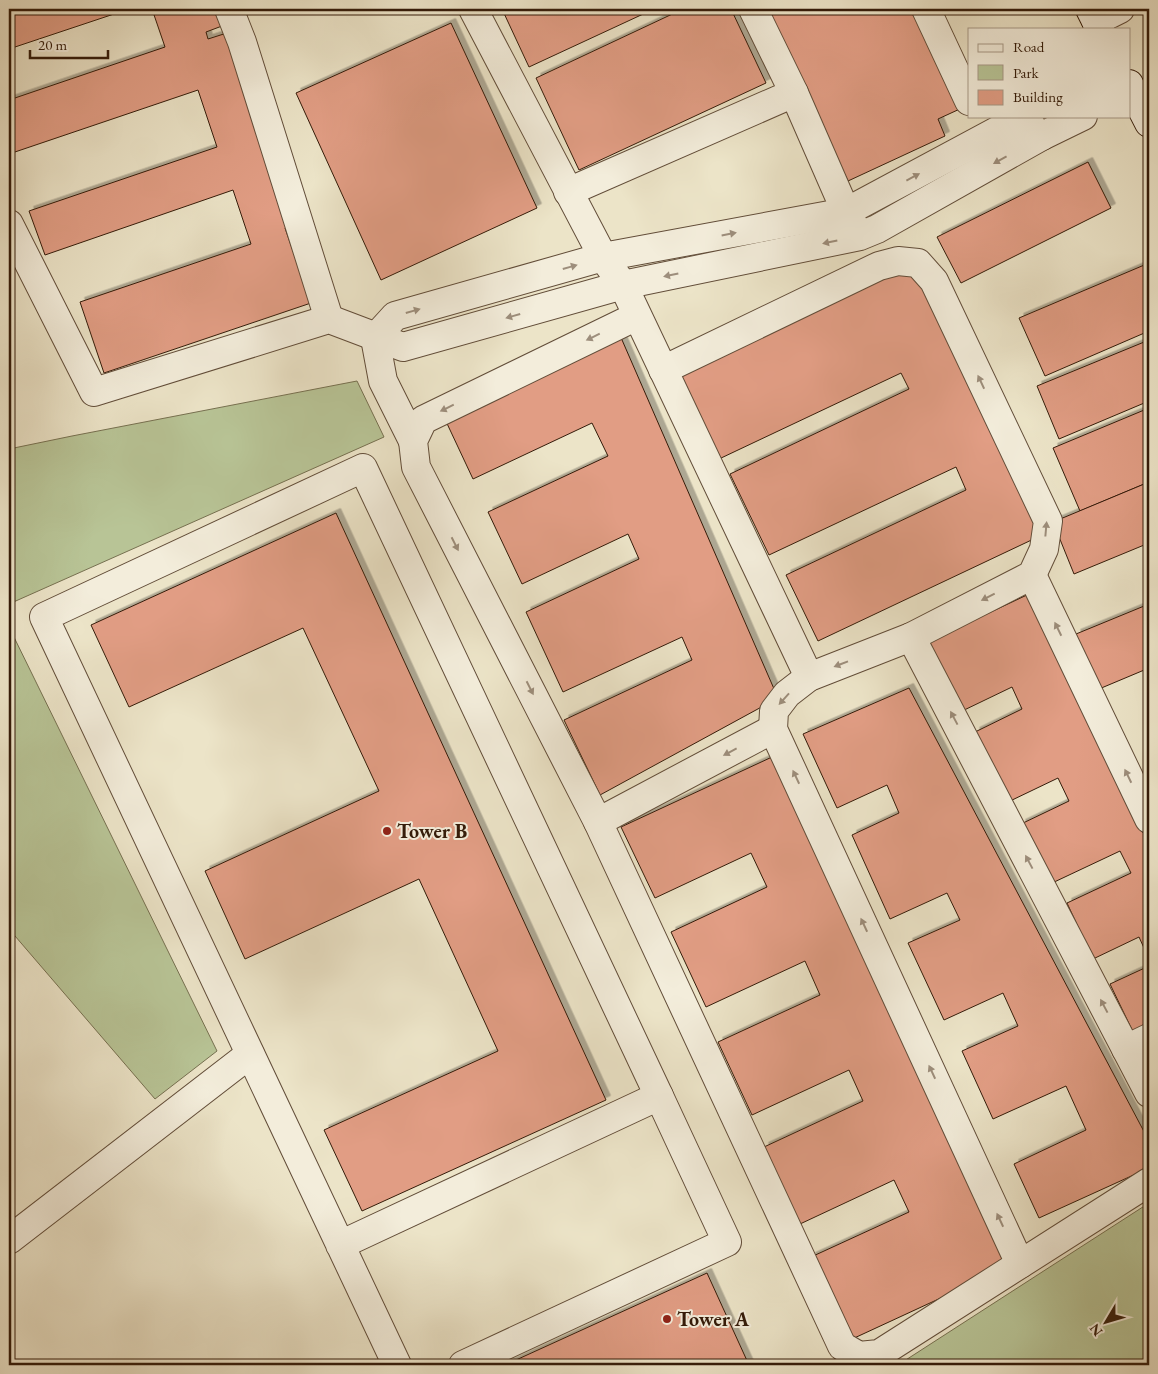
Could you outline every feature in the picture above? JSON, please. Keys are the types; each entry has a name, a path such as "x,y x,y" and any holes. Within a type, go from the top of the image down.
{"street":[{"path":"229,9 242,42 330,319"},
{"path":"473,9 603,257 622,285 809,677"},
{"path":"752,9 794,93 846,212 879,266"},
{"path":"926,9 968,99"},
{"path":"1130,89 1149,123"},
{"path":"568,192 794,93"},
{"path":"375,338 396,316 603,257 846,212 981,127 1068,118"},
{"path":"9,224 94,392 330,319 375,338 403,347 622,285 860,236 877,229 1031,123"},
{"path":"663,370 879,266 898,260 918,263 934,281 1048,521 1044,549 1032,575 912,637 809,677 787,694 774,710 773,729 1020,1264"},
{"path":"413,441 423,420 637,316"},
{"path":"375,338 383,381 413,441 416,468 598,822 842,1346 859,1356 879,1354 1149,1182"},
{"path":"397,1365 44,617 363,468 727,1242 462,1365"},
{"path":"1032,575 1149,820"},
{"path":"912,637 1138,1044 1149,1093"},
{"path":"598,822 773,729"},
{"path":"9,1240 250,1054"},
{"path":"340,1245 659,1096"}],"green space":[{"path":"357,381 384,437 9,604 9,449"},
{"path":"9,627 217,1051 155,1099 9,929"},
{"path":"1149,1203 1149,1365 898,1365"}],"building":[{"path":"129,9 9,49 9,10"},
{"path":"152,9 216,9 222,26 206,32 208,39 230,32 296,224 285,228 311,303 104,373 80,302 251,244 233,190 45,255 29,211 217,147 198,90 9,154 9,100 165,47"},
{"path":"502,9 654,9 529,67"},
{"path":"683,9 731,9 766,83 579,170 536,78"},
{"path":"767,9 916,9 962,108 938,119 945,136 848,181"},
{"path":"451,23 537,208 381,280 296,93"},
{"path":"1088,162 1111,208 961,283 937,237"},
{"path":"1149,263 1149,331 1045,376 1019,318"},
{"path":"911,264 1040,536 818,641 786,575 966,490 956,467 769,555 730,474 909,389 901,373 719,459 679,375"},
{"path":"619,333 778,698 600,795 564,720 692,660 682,637 563,692 526,612 639,559 628,534 522,584 488,512 608,456 592,423 473,479 443,415"},
{"path":"1149,340 1149,401 1059,439 1037,386"},
{"path":"1149,408 1149,482 1080,511 1053,448"},
{"path":"1149,482 1149,543 1074,574 1053,522"},
{"name":"Tower B","path":"336,513 606,1100 362,1211 324,1130 498,1051 419,879 245,959 205,871 379,791 303,628 129,707 91,625"},
{"path":"1029,594 1149,845 1149,959 1139,937 1093,959 1067,903 1131,873 1120,851 1050,884 1021,824 1069,801 1058,778 1008,802 975,732 1022,709 1012,687 958,713 925,643"},
{"path":"1149,604 1149,668 1099,689 1076,634"},
{"path":"909,688 1149,1141 1149,1168 1039,1218 1014,1164 1086,1130 1066,1086 993,1119 962,1051 1018,1026 1003,993 944,1020 908,943 960,920 947,893 890,919 852,835 899,813 887,785 837,808 803,734"},
{"path":"772,757 1010,1266 850,1340 811,1257 909,1212 894,1180 800,1224 764,1147 863,1101 849,1070 752,1115 718,1042 820,995 805,961 706,1007 671,932 767,887 751,853 655,898 621,827"},
{"path":"1149,966 1149,1027 1134,1034 1110,984"},
{"name":"Tower A","path":"707,1273 749,1365 505,1365"}],"place":[{"name":"Tower B","path":"387,831"},
{"name":"Tower A","path":"667,1319"}]}
